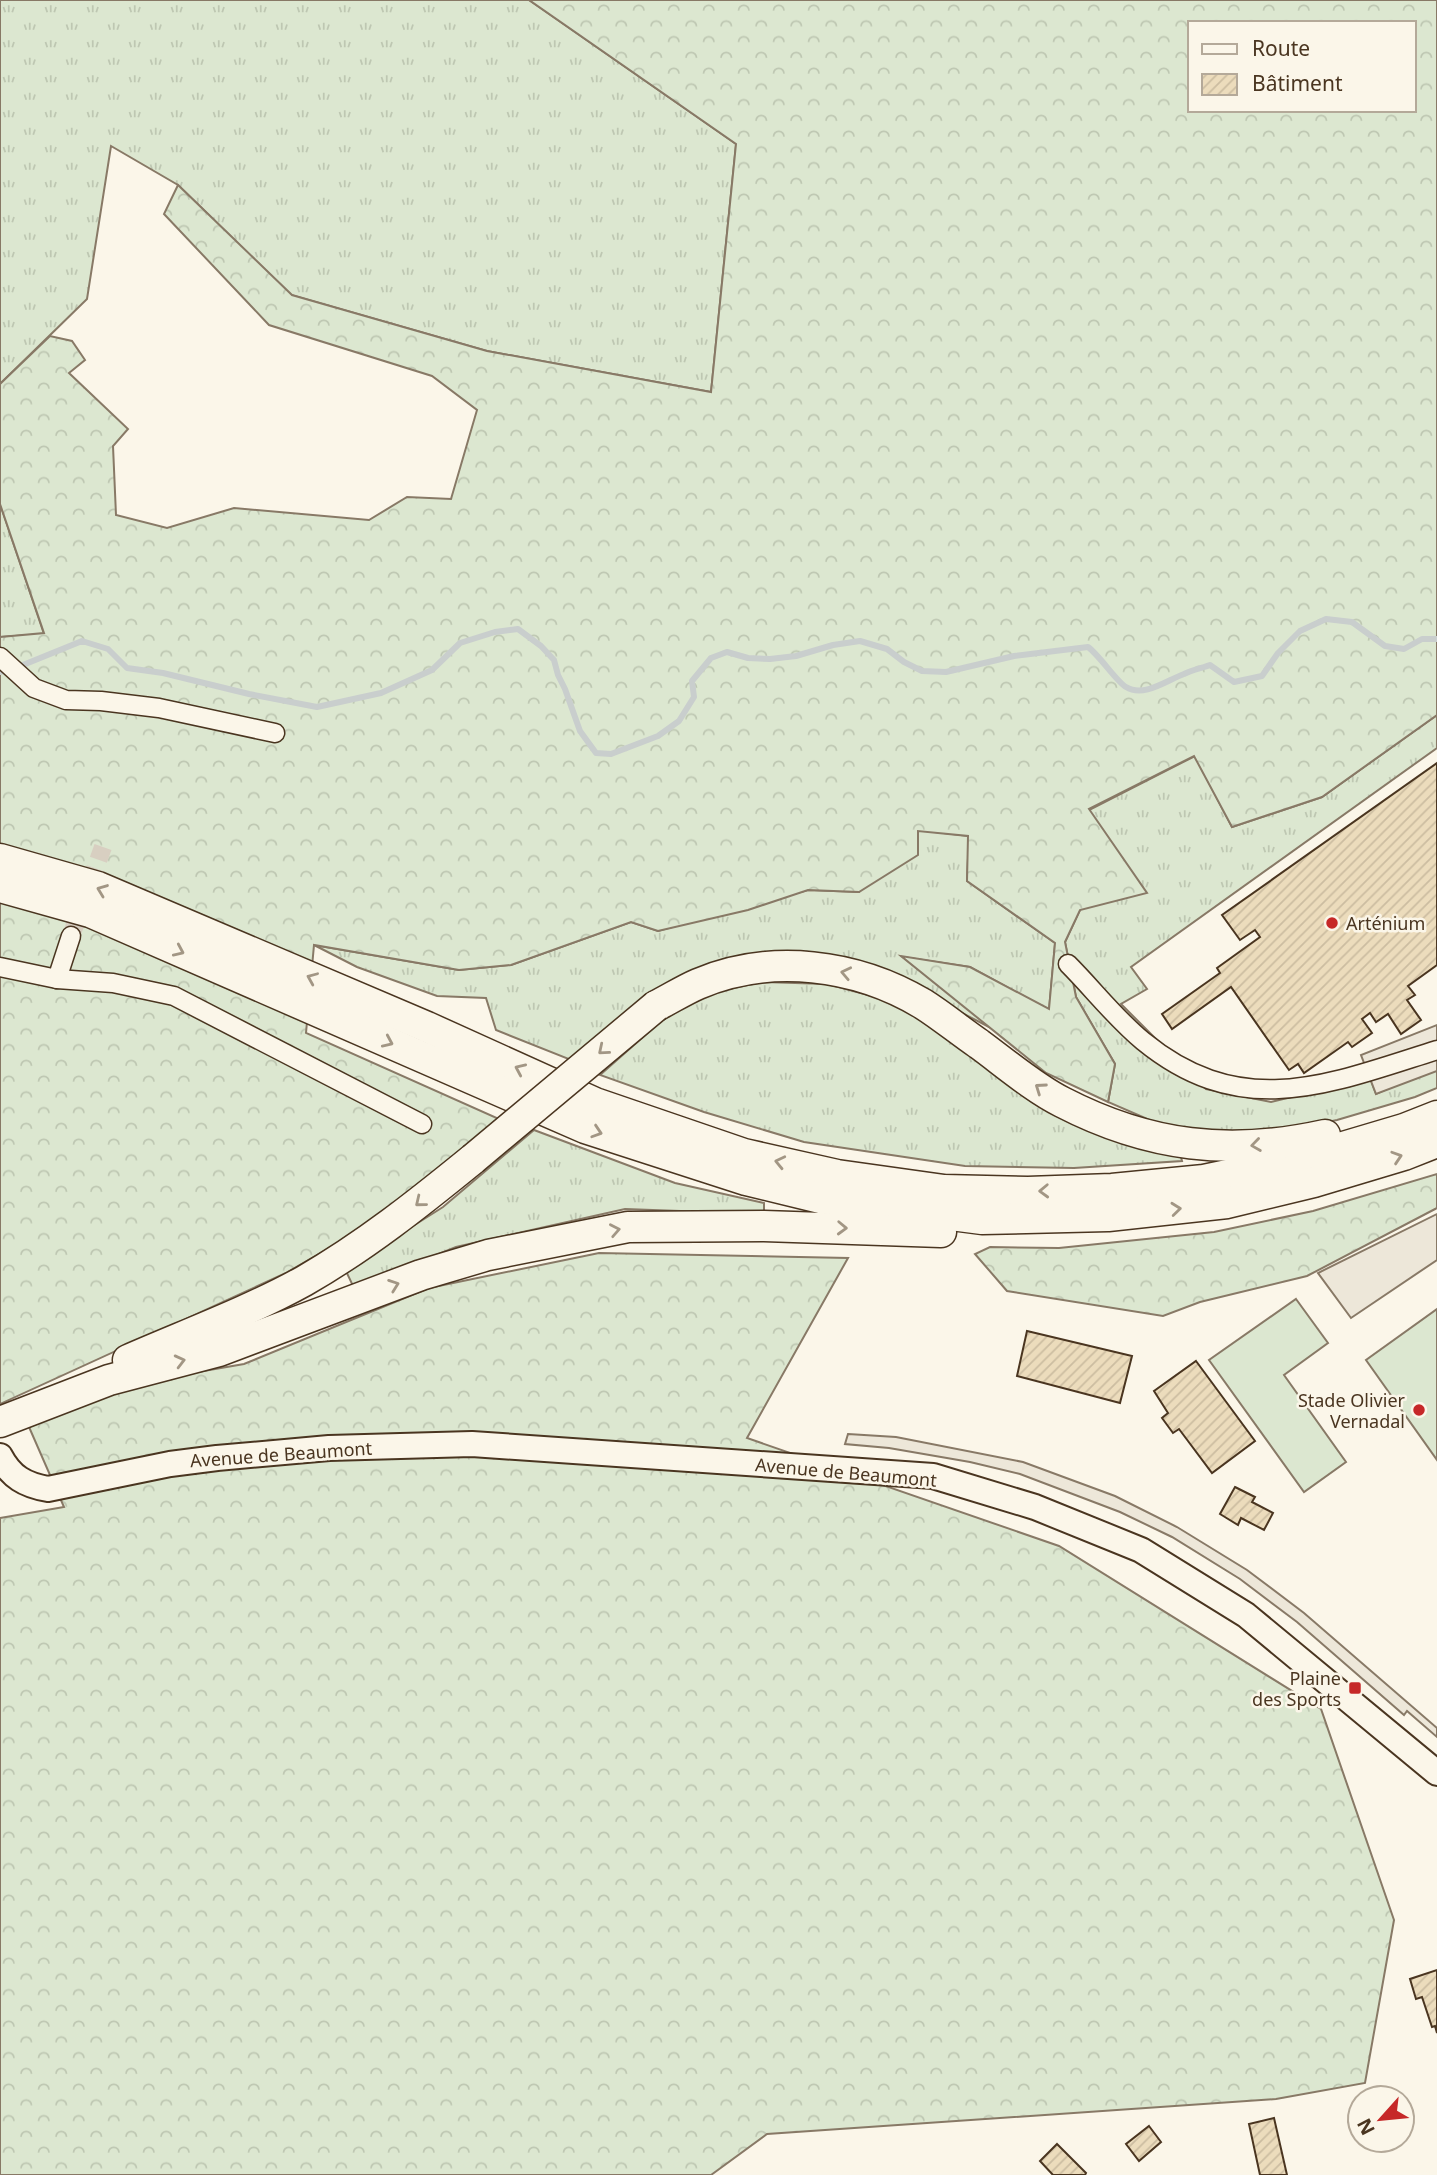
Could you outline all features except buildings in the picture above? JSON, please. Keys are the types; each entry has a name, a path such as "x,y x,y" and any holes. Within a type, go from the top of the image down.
{"highway":[{"path":"0,859 97,887 427,1027 595,1102 744,1154 837,1175 944,1190 1028,1192 1112,1189 1203,1180 1303,1159 1404,1129 1437,1116"},
{"path":"0,887 90,912 585,1128 746,1180 820,1198 982,1219 1108,1216 1227,1203 1314,1182 1404,1155 1437,1142"},
{"path":"0,1421 37,1400 300,1283 348,1255 405,1215 656,1006 698,984 741,970 797,966 869,978 922,1004 1059,1101 1114,1126 1174,1143 1242,1147 1323,1136 1437,1098"},
{"path":"0,1421 109,1380 219,1352 421,1275 488,1255 628,1227 764,1226 981,1235 1042,1233 1108,1216"}],"main road":[{"name":"Avenue de Beaumont","path":"0,1455 17,1479 30,1486 48,1489 170,1464 330,1448 472,1444 933,1476 1035,1507 1141,1549 1246,1615 1437,1773"}],"street":[{"path":"0,657 34,688 66,700 159,708 275,733"},
{"path":"57,979 71,936"},
{"path":"1068,964 1143,1041 1196,1076 1247,1088 1292,1090 1334,1083 1437,1050"},
{"path":"0,967 57,979 113,983 174,996 422,1124"}],"green space":[{"path":"0,0 529,0 736,144 711,392 487,351 291,295 178,185 111,146 87,299 0,384"},
{"path":"529,0 1437,0 1437,715 1322,797 1232,827 1194,756 1089,809 1147,893 1080,910 1065,942 1076,997 1115,1064 1108,1102 1046,1073 901,956 970,967 1049,1009 1055,943 967,881 968,836 918,831 918,855 859,892 808,890 748,910 658,931 631,922 511,965 459,970 314,945 306,1033 499,1119 388,1214 286,1273 0,1404 0,637 44,633 0,504 0,384 50,336 72,341 85,360 69,373 128,429 113,446 116,515 167,528 234,508 369,520 407,497 451,499 477,410 432,376 269,325 164,214 178,185 292,295 487,351 711,392 736,144"},
{"path":"0,504 44,634 0,637"},
{"path":"1437,715 1437,748 1131,967 1147,989 1121,1004 1206,1089 1271,1102 1370,1078 1376,1094 1437,1067 1437,1088 1337,1120 1256,1137 1168,1128 1108,1102 1115,1064 1076,997 1065,942 1080,910 1089,810 1195,756 1232,827 1322,797"},
{"path":"918,830 969,836 967,881 1055,943 1049,1010 970,967 903,957 993,1029 881,971 743,959 571,1060 496,1030 486,998 437,996 357,967 314,945 459,970 511,965 631,922 658,931 808,890 859,892"},
{"path":"763,982 827,984 883,999 1180,1153 1182,1161 1074,1168 965,1166 804,1142 704,1112 600,1075 660,1022 704,994"},
{"path":"534,1130 675,1183 764,1203 764,1214 625,1209 456,1247 354,1288 345,1269 443,1207"},
{"path":"1437,1174 1437,1208 1307,1276 1200,1302 1163,1316 1007,1291 975,1254 990,1247 1059,1248 1214,1232 1313,1211"},
{"path":"599,1253 848,1258 747,1438 1059,1546 1321,1709 1394,1920 1365,2083 1346,2084 1346,2086 1276,2099 767,2134 711,2175 0,2175 0,1518 64,1507 29,1427 134,1383 244,1364 429,1288"},
{"path":"1296,1299 1328,1343 1284,1375 1346,1462 1304,1492 1209,1360"},
{"name":"Stade Olivier Vernadal","path":"1437,1309 1437,1460 1366,1360"}],"shaded area":[{"path":"1437,1025 1437,1071 1376,1094 1361,1055"},
{"path":"1437,1214 1437,1260 1351,1318 1318,1273"},
{"path":"848,1434 896,1437 1023,1462 1115,1496 1177,1527 1247,1570 1304,1613 1437,1728 1437,1737 1407,1711 1404,1715 1297,1622 1240,1579 1172,1537 1120,1512 1020,1474 889,1448 845,1444"}],"waterway":[{"path":"0,672 82,641 108,649 127,668 163,673 317,707 381,693 432,670 460,643 495,632 518,629 541,646 554,660 580,731 596,753 611,754 658,736 679,721 694,697 692,681 711,658 727,652 748,658 770,659 796,656 833,645 860,641 887,649 922,671 946,672 1014,656 1088,647 1122,684 1133,690 1140,690 1155,687 1210,665 1234,682 1262,676 1278,653 1300,631 1326,619 1352,622 1385,646 1404,649 1422,639 1437,639"}],"tunnel":[{"path":"71,936 103,847"}],"place":[{"name":"Arténium","path":"1332,923"},
{"name":"Stade Olivier Vernadal","path":"1419,1410"},
{"name":"Plaine des Sports","path":"1355,1688"}]}
